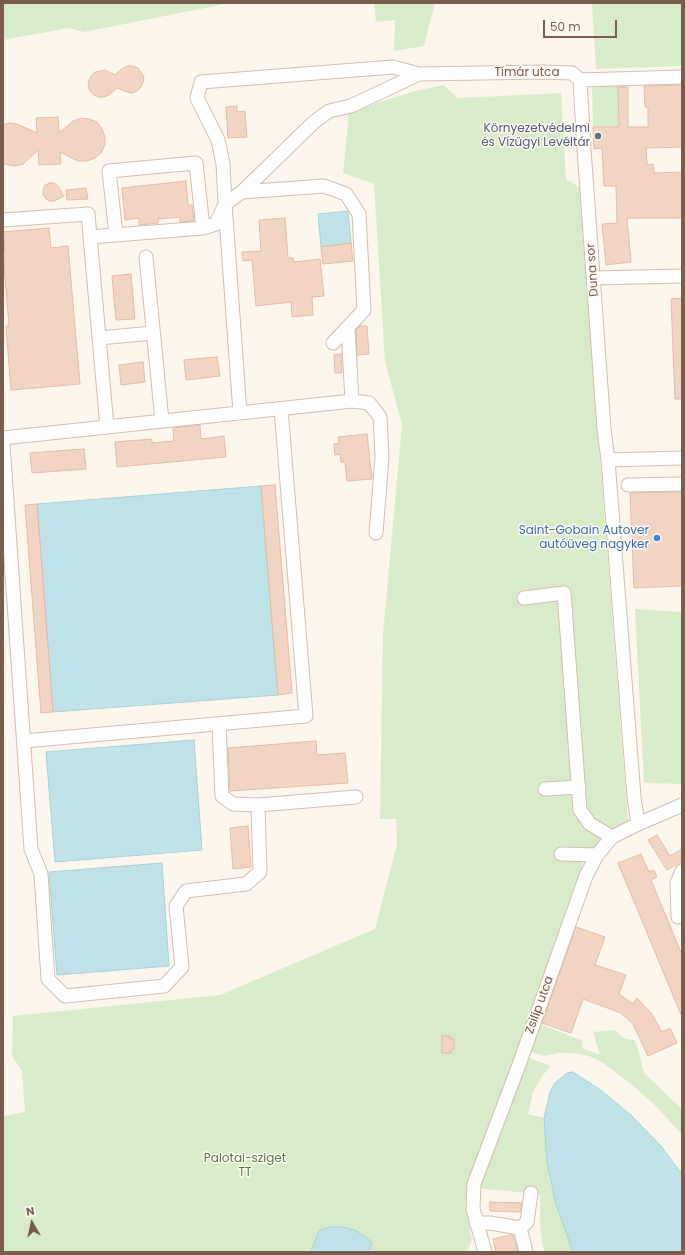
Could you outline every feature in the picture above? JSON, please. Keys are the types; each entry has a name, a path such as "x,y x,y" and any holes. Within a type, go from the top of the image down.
{"street":[{"path":"240,413 223,164 218,140 197,98 201,82 393,67 419,74"},
{"name":"Tímár utca","path":"419,74 572,73 580,80 682,77"},
{"path":"90,237 203,228 216,224 225,204 242,192 314,122 329,111 351,106 419,74"},
{"name":"Duna sor","path":"580,80 604,429 608,460 634,797 638,824"},
{"path":"116,235 109,171 196,163 203,228"},
{"path":"242,192 324,186 346,194 359,214 364,310 333,343"},
{"path":"3,220 88,214 107,427"},
{"path":"146,257 162,421"},
{"path":"594,278 682,276"},
{"path":"348,328 352,402"},
{"path":"99,338 153,333"},
{"path":"3,438 352,402 369,403 380,417 382,457 376,533"},
{"path":"24,741 306,716 281,409"},
{"path":"3,444 31,849 41,874 48,979 65,996 164,986 182,967 176,906 186,891 246,884 260,872 258,805"},
{"path":"608,460 682,458"},
{"path":"628,485 682,484"},
{"path":"524,598 564,593 580,810 590,824 612,837"},
{"path":"219,724 222,796 233,804 258,805 356,797"},
{"path":"545,789 579,787"},
{"name":"Zsilip utca","path":"481,1249 473,1209 474,1184 520,1062 586,876 596,855 612,837 682,804"},
{"path":"561,854 596,855"},
{"path":"678,917 677,883 682,871"},
{"path":"520,1228 527,1222 531,1193"},
{"path":"476,1223 490,1223 520,1228"},
{"path":"520,1228 526,1252"}],"green space":[{"path":"3,3 230,3 84,32 69,28 3,40"},
{"path":"374,3 435,3 424,46 394,51 395,20 376,22"},
{"path":"592,3 682,3 682,66 596,69"},
{"path":"618,83 619,127 593,127 592,84"},
{"name":"Palotai-sziget TT","path":"443,85 458,98 561,93 566,179 579,187 628,821 585,857 530,1020 583,1041 582,1048 600,1055 593,1032 614,1030 624,1038 636,1041 644,1073 682,1109 682,1135 656,1106 631,1084 603,1063 589,1056 573,1053 559,1053 544,1056 526,1050 524,1056 551,1066 543,1075 533,1092 528,1114 544,1118 547,1162 556,1204 573,1252 544,1252 540,1227 540,1194 474,1188 465,1202 472,1240 467,1252 369,1252 371,1242 343,1227 331,1227 319,1230 311,1252 3,1252 3,1116 25,1112 22,1071 12,1056 13,1016 220,995 375,929 397,844 396,819 380,819 383,633 402,424 385,362 374,184 343,173 349,112 415,91"},
{"path":"635,609 682,612 682,784 644,783"}],"water":[{"path":"348,211 351,243 321,247 318,214"},
{"path":"261,486 278,695 53,712 37,504"},
{"path":"194,740 202,850 55,862 46,752"},
{"path":"162,863 169,966 57,975 49,872"},
{"path":"573,1072 602,1091 632,1116 661,1146 682,1174 682,1252 573,1252 556,1204 547,1162 544,1118 550,1092 555,1083 567,1073"},
{"path":"331,1227 343,1227 357,1231 372,1242 369,1252 311,1252 319,1230"}],"building":[{"path":"128,66 138,68 144,77 141,87 137,91 132,93 117,88 109,95 99,97 90,91 88,86 89,80 95,72 105,70 115,75 123,68"},
{"path":"682,85 682,147 646,148 647,165 653,164 654,173 682,172 682,218 627,218 631,262 606,265 602,224 617,223 616,186 604,186 602,148 594,149 593,127 619,127 618,87 628,87 628,127 648,127 648,107 645,107 644,86"},
{"path":"237,106 237,112 245,111 247,137 228,138 226,107"},
{"path":"58,117 59,133 73,121 81,118 97,122 105,137 105,145 101,153 95,158 87,161 78,161 60,152 61,164 39,165 38,150 23,164 15,166 3,164 3,125 9,123 17,124 37,133 36,118"},
{"path":"186,181 188,205 192,205 194,221 180,222 180,217 158,219 158,223 139,225 139,218 125,220 122,188"},
{"path":"54,183 58,186 64,196 54,201 49,201 45,198 43,190 45,185"},
{"path":"86,188 88,199 67,200 66,190"},
{"path":"285,218 288,258 293,258 294,262 320,259 324,296 312,297 313,315 292,317 291,302 256,306 252,260 243,261 242,252 261,251 259,220"},
{"path":"49,228 51,248 68,246 80,384 11,390 6,326 9,326 3,252 5,252 3,232"},
{"path":"351,243 353,261 323,264 321,247"},
{"path":"131,274 135,319 116,320 112,276"},
{"path":"682,298 682,399 675,399 671,299"},
{"path":"360,326 367,326 369,354 357,355 356,330"},
{"path":"341,354 342,373 335,373 334,355"},
{"path":"217,357 220,376 186,380 184,360"},
{"path":"143,362 145,382 121,385 119,365"},
{"path":"200,425 201,439 224,436 226,457 117,467 115,442 152,439 152,443 174,441 173,428"},
{"path":"367,434 372,479 347,481 345,462 341,462 340,454 335,455 334,444 339,443 338,437"},
{"path":"84,449 86,469 32,473 30,453"},
{"path":"275,485 292,693 278,695 261,486"},
{"name":"Saint-Gobain Autover autóüveg nagyker","path":"682,492 682,586 634,588 630,493"},
{"path":"37,504 53,712 41,713 25,505"},
{"path":"316,741 317,755 345,753 348,783 230,791 228,748"},
{"path":"248,826 251,867 233,869 230,828"},
{"path":"657,835 670,856 682,849 682,861 667,870 648,840"},
{"path":"641,854 649,872 654,870 657,877 651,880 682,955 682,1017 618,863"},
{"path":"576,927 605,937 595,965 626,975 619,994 633,1004 637,998 652,1014 662,1032 670,1028 677,1043 648,1056 633,1024 621,1013 583,999 571,1033 542,1023"},
{"path":"442,1036 450,1036 450,1039 454,1039 454,1049 451,1050 451,1053 442,1053"},
{"path":"490,1202 522,1203 520,1212 490,1211"},
{"path":"513,1235 518,1252 496,1252 493,1239"}],"place":[{"name":"Környezetvédelmi és Vízügyi Levéltár","path":"598,136"},
{"name":"Saint-Gobain Autover autóüveg nagyker","path":"657,538"}]}
